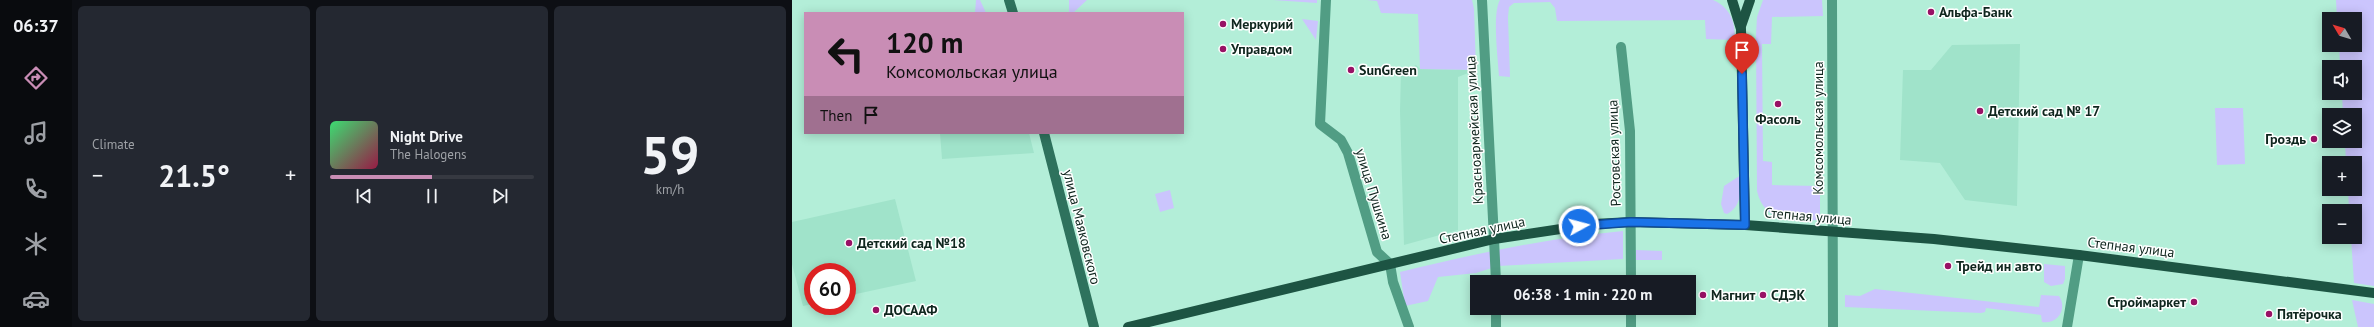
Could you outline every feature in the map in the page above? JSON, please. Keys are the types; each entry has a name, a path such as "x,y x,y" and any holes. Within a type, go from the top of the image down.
{"main road":[{"path":"1009,0 1013,12"},
{"path":"1013,0 1013,12"},
{"path":"1732,0 1741,26 1745,225"},
{"path":"1741,26 1750,0"},
{"name":"улица Маяковского","path":"1044,134 1094,327"},
{"name":"Степная улица","path":"1128,327 1494,239 1594,224 1631,222 1745,225 1934,239 2079,255 2374,293"}],"street":[{"name":"улица Пушкина","path":"1326,0 1320,124 1341,140 1348,153 1377,252 1390,264"},
{"name":"Красноармейская улица","path":"1482,0 1496,275"},
{"name":"Комсомольская улица","path":"1832,0 1833,327"},
{"name":"Ростовская улица","path":"1621,47 1630,131 1631,275"},
{"path":"2067,327 2079,255"},
{"path":"1390,264 1393,282 1409,327"},
{"path":"1496,315 1496,327"},
{"path":"1631,315 1631,327"}],"shaded area":[{"path":"976,0 980,0 986,12 975,12"},
{"path":"1069,0 1087,0 1074,12 1069,12"},
{"path":"1273,0 1317,0 1317,3"},
{"path":"1367,0 1472,0 1474,9 1476,70 1420,69 1418,14 1381,13 1377,1"},
{"path":"1500,0 1713,0 1724,7 1731,16 1735,40 1706,39 1705,20 1557,21 1555,8 1550,2 1514,3 1509,7 1508,17 1510,77 1499,76 1496,15"},
{"path":"1763,0 1822,0 1823,16 1772,17 1771,44 1762,44 1763,161 1772,162 1772,185 1820,186 1820,219 1796,221 1779,218 1765,208 1760,201 1757,191 1756,35 1757,17"},
{"path":"2336,0 2374,0 2374,286 2354,283 2351,244 2362,244 2362,204 2349,204 2348,196 2362,196 2362,156 2346,156 2345,148 2362,148 2362,108 2343,108 2342,100 2362,100 2362,60 2340,60 2339,52 2362,52 2362,12 2337,12"},
{"path":"1302,19 1318,21 1316,40"},
{"path":"2020,44 2017,206 1965,200 1940,163 1900,160 1903,70 1931,70 1952,45"},
{"path":"1416,65 1420,69 1476,70 1458,77 1458,230 1404,245 1400,111 1401,72"},
{"path":"2215,108 2243,108 2245,164 2217,165"},
{"path":"940,134 1029,134 1034,153 942,159"},
{"path":"1741,175 1741,192 1736,207 1727,214 1724,213 1721,204 1724,186"},
{"path":"1170,190 1174,208 1160,212 1155,194"},
{"name":"Детский сад №18","path":"895,199 916,281 856,294 856,263 804,263 803,306 792,264 792,222"},
{"path":"1623,231 1623,259 1498,266 1476,273 1438,277 1428,301 1405,306 1400,272 1511,247"},
{"path":"1636,250 1662,251 1662,260 1636,260"},
{"path":"2044,264 2065,266 2065,279 2063,284 2051,286 2044,282"},
{"path":"1875,289 2039,307 2041,295 2059,296 2062,311 2056,319 2042,322 2041,315 1986,308 1985,312 1981,313 1845,307 1845,295 1860,296"},
{"path":"2352,300 2374,304 2374,327 2358,327"}],"place":[{"name":"Альфа-Банк","path":"1931,12"},
{"name":"Меркурий","path":"1223,24"},
{"name":"Управдом","path":"1223,49"},
{"name":"SunGreen","path":"1351,70"},
{"name":"Фасоль","path":"1778,104"},
{"name":"Детский сад № 17","path":"1980,111"},
{"name":"Гроздь","path":"2314,139"},
{"name":"Детский сад №18","path":"849,243"},
{"name":"Трейд ин авто","path":"1948,266"},
{"name":"Магнит","path":"1703,295"},
{"name":"СДЭК","path":"1763,295"},
{"name":"Строймаркет","path":"2194,302"},
{"name":"ДОСААФ","path":"876,310"},
{"name":"Пятёрочка","path":"2269,314"}],"route":[{"path":"1579,226 1631,222 1745,225 1742,74"}]}
